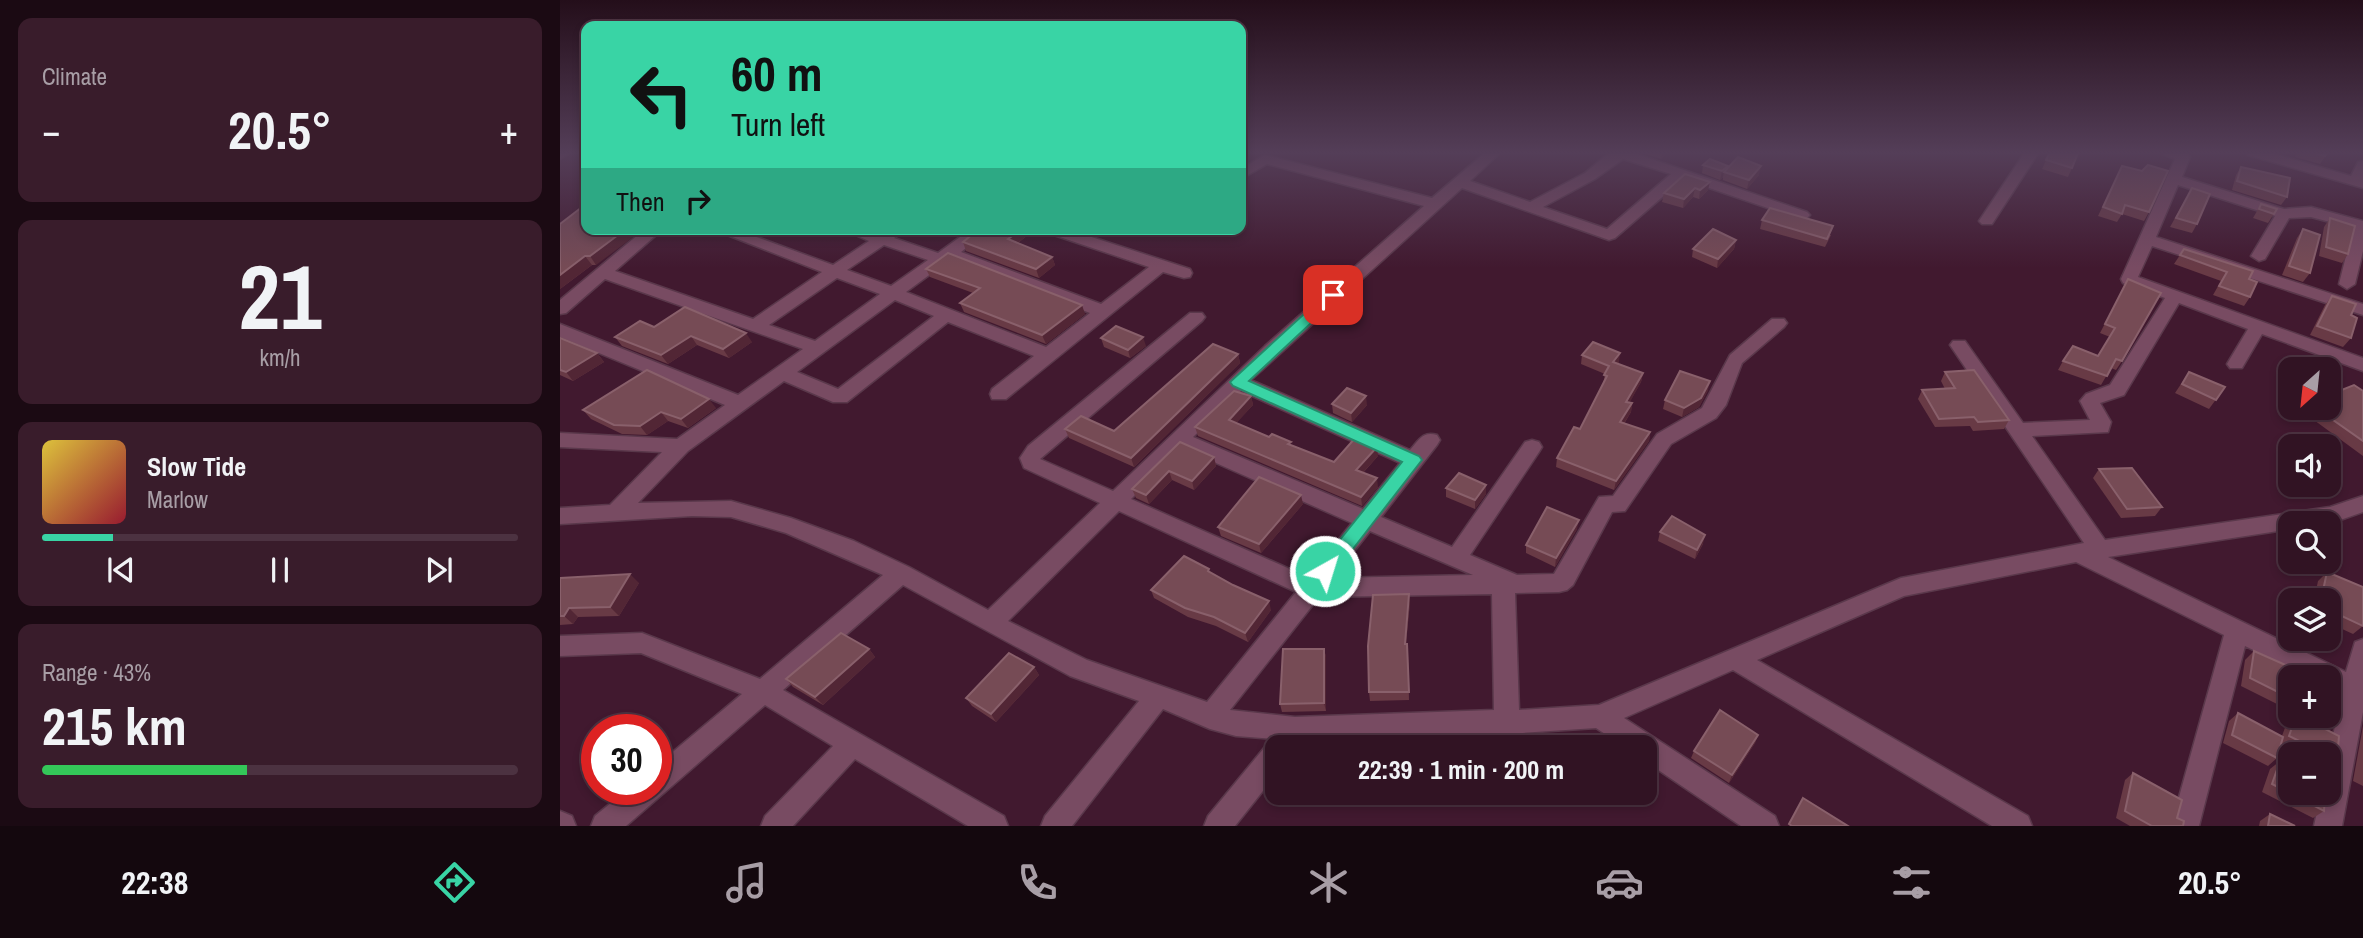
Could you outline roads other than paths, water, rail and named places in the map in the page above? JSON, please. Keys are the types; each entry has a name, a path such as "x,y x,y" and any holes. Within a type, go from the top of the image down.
{"street":[{"path":"1385,191 1436,204"},
{"path":"990,623 1238,382 1451,191"},
{"path":"1484,191 1609,236 1661,191"},
{"path":"1531,207 1562,191"},
{"path":"1732,191 1802,215"},
{"path":"1987,221 2007,191"},
{"path":"2167,191 2129,279 2363,365"},
{"path":"2212,191 2284,214 2311,212 2362,226 2347,284"},
{"path":"2259,256 2284,214"},
{"path":"560,309 648,235"},
{"path":"735,235 893,293 1048,355"},
{"path":"868,235 945,256 1102,311"},
{"path":"755,326 887,235"},
{"path":"617,511 681,446 974,235"},
{"path":"1070,235 1184,273"},
{"path":"2146,239 2363,310"},
{"path":"999,394 1160,266"},
{"path":"603,273 817,348"},
{"path":"2017,430 2101,427 2090,401 2094,397 2112,394 2117,390 2175,296"},
{"path":"782,373 840,397 947,314"},
{"path":"1196,317 1030,458 1031,463 1311,588 1559,583 1565,578 1606,503 1618,505 1664,439 1709,413 1716,405 1735,359 1779,323"},
{"path":"2235,365 2258,326"},
{"path":"560,330 740,404"},
{"path":"1959,345 2017,430 2089,552 2237,631 2359,690"},
{"path":"1238,382 1413,460"},
{"path":"1179,439 1456,558 1508,584"},
{"path":"560,440 681,446"},
{"path":"1210,717 1430,440"},
{"path":"1456,558 1532,447"},
{"path":"1366,735 1592,716 1901,587 2089,552 2331,514 2363,505"},
{"path":"560,516 617,511 731,509 791,526 846,547 901,573 990,623 1079,667 1210,717 1266,735"},
{"path":"672,768 901,573"},
{"path":"1508,584 1517,722"},
{"path":"2185,826 2237,631"},
{"path":"560,646 642,643 763,691 995,826"},
{"path":"2328,826 2359,690 2363,649"},
{"path":"1733,659 2018,826"},
{"path":"1055,826 1157,697"},
{"path":"1592,716 1765,826"},
{"path":"775,826 851,744"},
{"path":"1218,826 1265,767"},
{"path":"605,826 629,805"}]}
